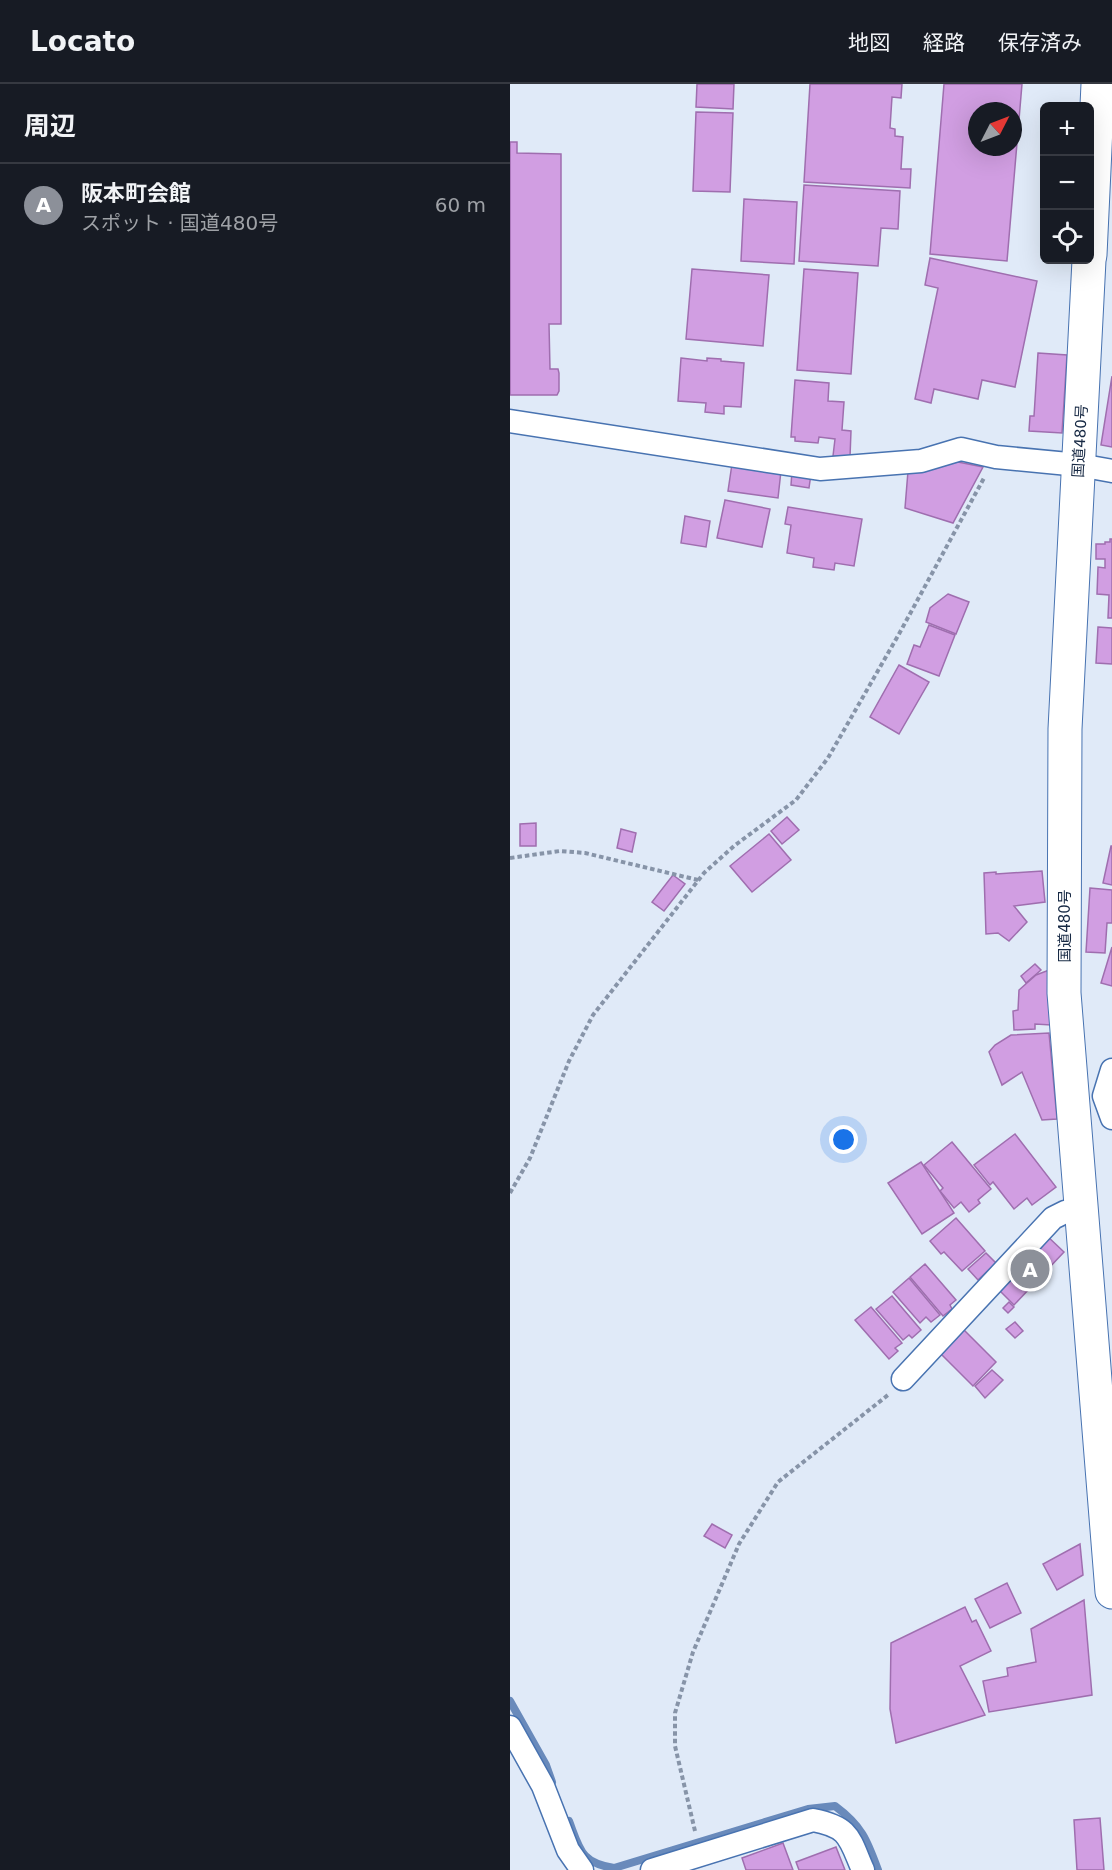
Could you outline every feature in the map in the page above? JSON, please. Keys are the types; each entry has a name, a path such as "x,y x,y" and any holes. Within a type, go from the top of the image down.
{"highway":[{"name":"国道480号","path":"1091,210 1098,84"},
{"name":"国道480号","path":"1089,264 1065,729 1064,993 1089,1098 1081,1210 1112,1592"}],"street":[{"path":"510,421 820,469 921,460 961,449 996,457 1079,465 1112,471"},
{"path":"1112,1070 1089,1098 1112,1118"},
{"path":"903,1379 1053,1218 1065,1212 1081,1210"},
{"path":"510,1727 543,1786 568,1850 582,1870"},
{"path":"652,1870 813,1820 834,1824 849,1838 863,1870"}],"path":[{"path":"510,1193 530,1158 569,1061 593,1015 698,880 734,846 796,801 828,758 996,457"},
{"path":"510,858 560,850 585,853 698,880"},
{"path":"696,1838 675,1746 675,1713 693,1652 739,1544 778,1482 891,1392 903,1379"}],"building":[{"path":"697,84 734,84 733,109 696,107"},
{"path":"810,84 902,84 901,98 892,97 890,128 895,129 895,136 903,137 901,169 911,169 910,188 804,182"},
{"path":"944,84 1022,84 1020,102 968,102 968,156 1016,156 1007,261 930,254"},
{"path":"696,112 733,113 730,192 693,191"},
{"path":"510,142 517,142 517,153 561,154 561,324 549,324 550,369 558,369 559,373 557,395 510,395"},
{"path":"804,185 900,191 898,229 881,228 878,266 799,261"},
{"path":"744,199 797,202 794,264 741,261"},
{"path":"930,258 1037,281 1015,387 982,380 978,399 934,389 931,403 915,399 938,288 925,285"},
{"path":"692,269 769,275 763,346 686,339"},
{"path":"804,269 858,273 851,374 797,370"},
{"path":"1038,353 1067,355 1062,433 1029,431 1030,416 1034,416"},
{"path":"681,358 707,361 707,358 721,359 721,361 744,363 741,407 724,406 724,414 705,412 706,403 678,401"},
{"path":"1112,376 1112,447 1101,445"},
{"path":"795,380 829,383 828,401 844,402 842,430 851,431 850,457 833,456 835,439 819,437 818,443 795,441 795,437 791,437"},
{"path":"953,461 983,467 953,523 905,508 908,471"},
{"path":"732,464 781,471 778,498 728,491"},
{"path":"792,471 811,474 809,488 791,485"},
{"path":"725,500 770,509 762,547 717,538"},
{"path":"788,507 862,519 854,566 835,563 834,570 813,567 814,558 787,553 791,525 785,524"},
{"path":"685,516 710,521 706,547 681,543"},
{"path":"1112,539 1112,618 1108,618 1109,595 1097,594 1098,567 1105,568 1105,559 1096,559 1096,544 1105,544 1105,542 1110,542"},
{"path":"948,594 969,602 956,634 926,622 930,608"},
{"path":"929,625 955,635 939,676 907,664 914,645 920,647"},
{"path":"1098,627 1112,628 1112,664 1096,663"},
{"path":"899,665 929,682 899,734 870,717"},
{"path":"787,817 799,830 782,844 771,831"},
{"path":"536,823 536,846 520,846 520,824"},
{"path":"621,829 636,833 632,852 617,848"},
{"path":"769,834 791,860 752,892 730,866"},
{"path":"1112,846 1112,885 1103,883"},
{"path":"1042,871 1045,902 1014,906 1027,922 1009,941 998,933 986,934 984,873"},
{"path":"673,875 685,884 664,911 652,902"},
{"path":"1090,888 1112,890 1112,923 1107,923 1105,953 1086,952"},
{"path":"1112,947 1112,986 1101,983"},
{"path":"1035,964 1041,970 1026,983 1021,976"},
{"path":"1049,970 1051,1025 1035,1024 1035,1029 1014,1030 1013,1011 1018,1010 1019,990 1036,975"},
{"path":"1049,1033 1057,1119 1042,1120 1022,1072 1002,1085 989,1052 995,1045 1011,1035"},
{"path":"1015,1134 1056,1187 1032,1205 1027,1198 1014,1209 993,1182 990,1185 974,1165"},
{"path":"952,1142 991,1189 969,1212 961,1202 954,1208 940,1191 943,1188 924,1165"},
{"path":"921,1162 954,1213 922,1234 888,1183"},
{"path":"956,1218 985,1251 962,1271 944,1252 941,1254 930,1241"},
{"path":"1045,1234 1064,1252 1014,1305 996,1287"},
{"path":"986,1253 996,1263 978,1280 968,1269"},
{"path":"925,1264 956,1300 950,1305 952,1309 943,1316 910,1277"},
{"path":"909,1278 940,1315 931,1322 926,1317 920,1323 893,1292"},
{"path":"892,1296 921,1330 912,1338 909,1335 903,1340 876,1309"},
{"path":"1009,1302 1014,1307 1008,1313 1003,1308"},
{"path":"871,1307 902,1343 895,1348 898,1351 889,1359 855,1320"},
{"path":"1015,1322 1023,1331 1015,1338 1006,1329"},
{"path":"962,1328 996,1362 973,1386 939,1352"},
{"path":"992,1370 1003,1380 985,1398 975,1386"},
{"path":"712,1524 732,1535 725,1548 704,1536"},
{"path":"1080,1544 1083,1575 1057,1590 1043,1564"},
{"path":"1007,1583 1021,1613 990,1628 975,1599"},
{"path":"1084,1600 1092,1695 989,1712 983,1681 1008,1676 1007,1668 1036,1662 1031,1629"},
{"path":"965,1607 972,1622 976,1620 991,1651 960,1666 985,1715 896,1743 890,1709 891,1643"},
{"path":"1100,1818 1104,1870 1077,1870 1074,1820"},
{"path":"783,1843 793,1870 746,1870 742,1858"},
{"path":"836,1847 845,1870 799,1870 796,1862"}],"waterway":[{"path":"510,1701 546,1765 552,1782"},
{"path":"569,1821 583,1854 595,1863 614,1868 808,1809 835,1806 858,1827 878,1870"}],"place":[{"name":"阪本町会館","path":"1030,1269"}]}
